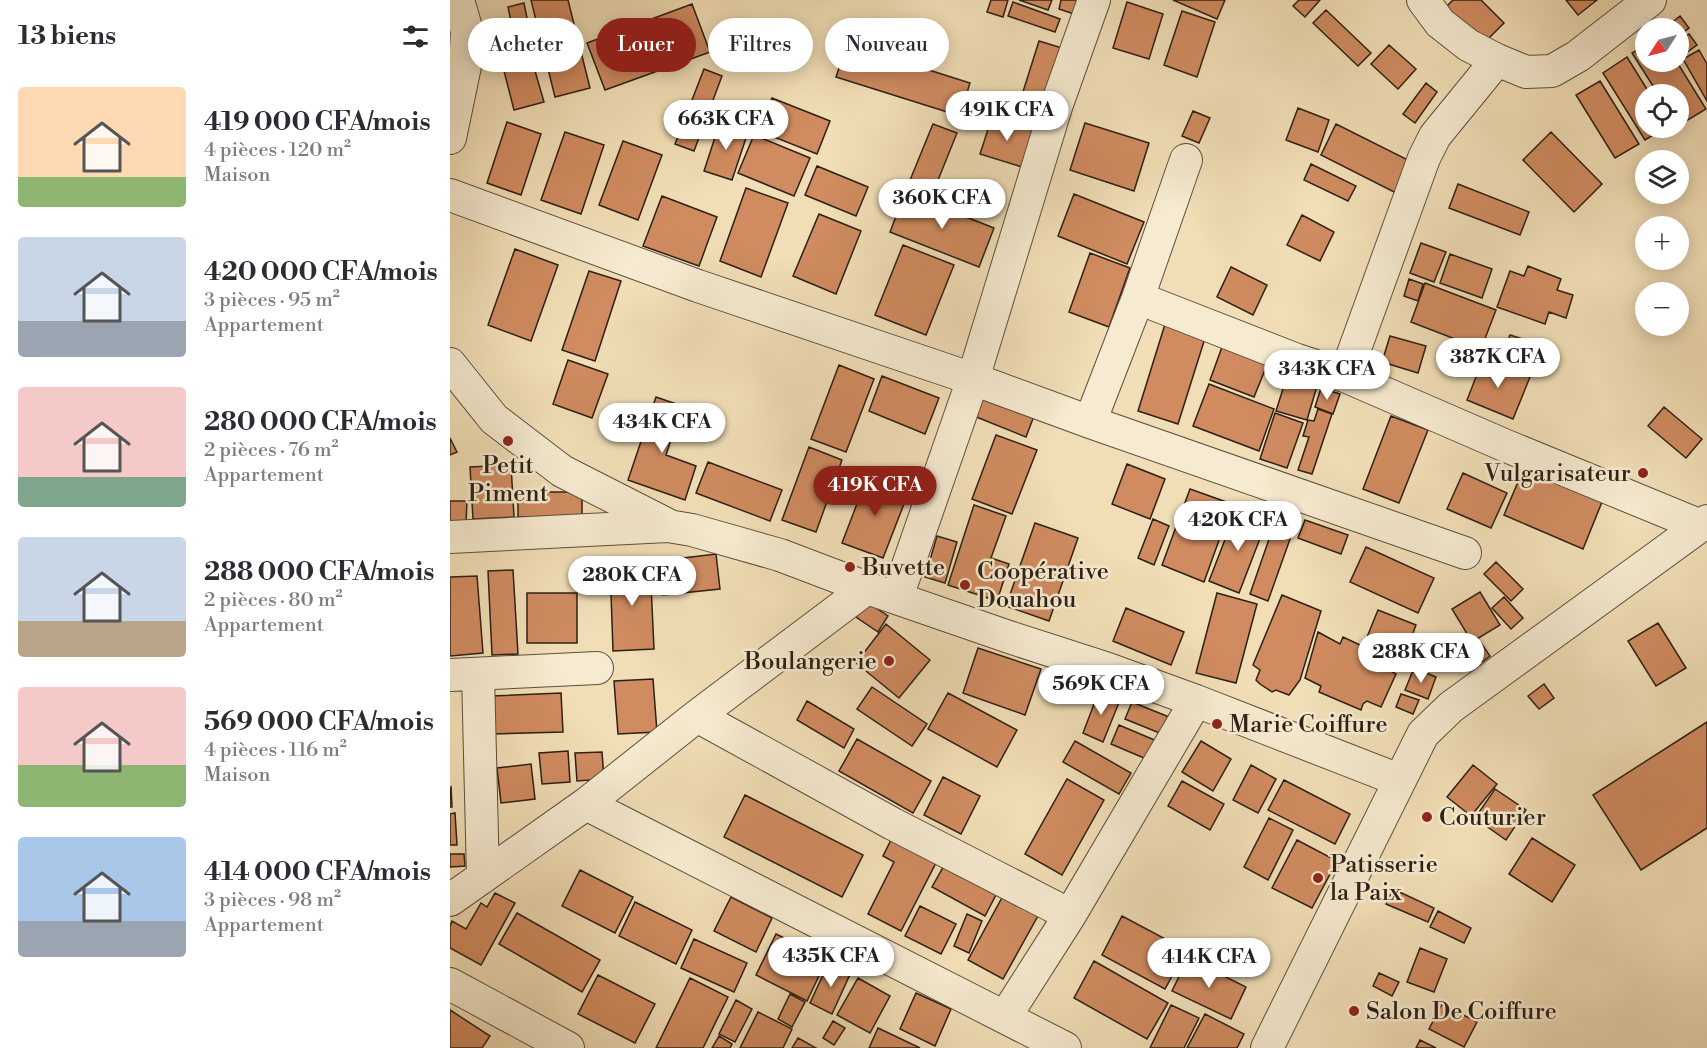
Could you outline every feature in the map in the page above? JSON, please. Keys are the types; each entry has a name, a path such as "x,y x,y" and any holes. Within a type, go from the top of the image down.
{"street":[{"path":"450,138 465,66 467,30 458,0"},
{"path":"897,597 973,379 1056,108 1094,0"},
{"path":"1423,0 1440,23 1468,45 1526,72 1552,71 1578,56 1650,0"},
{"path":"1345,376 1424,158 1435,136 1497,60"},
{"path":"1089,422 1138,298 1186,160"},
{"path":"450,195 698,286 973,379 1089,422 1465,553"},
{"path":"1138,298 1297,360 1345,376 1504,446 1704,523"},
{"path":"450,363 494,419 562,471 668,525"},
{"path":"1267,1048 1423,734 1451,707 1704,523"},
{"path":"450,537 668,525 692,530 780,555 867,588 1108,669 1399,780"},
{"path":"450,900 586,804 697,716 867,588"},
{"path":"483,876 464,674 597,668"},
{"path":"1005,1017 1071,915 1196,701"},
{"path":"697,716 892,824 1071,915"},
{"path":"586,804 1065,1048"},
{"path":"450,984 530,1039 568,1048"}],"building":[{"path":"531,0 568,0 572,18 535,18"},
{"path":"991,0 1008,0 1003,17 987,12"},
{"path":"1019,0 1052,0 1048,10"},
{"path":"1061,0 1082,0 1077,15 1059,9"},
{"path":"1173,0 1225,0 1217,19"},
{"path":"1299,0 1320,0 1305,17 1293,6"},
{"path":"1453,0 1481,0 1504,23 1483,44 1446,7"},
{"path":"1566,0 1597,0 1578,15"},
{"path":"1013,2 1060,19 1055,32 1008,16"},
{"path":"1127,2 1163,14 1149,59 1113,48"},
{"path":"524,3 527,18 510,18 508,7"},
{"path":"692,4 708,47 708,53 696,57 696,18 654,18"},
{"path":"1326,10 1371,53 1358,66 1313,23"},
{"path":"1182,11 1215,22 1197,77 1164,65"},
{"path":"1689,34 1697,45 1689,51"},
{"path":"596,40 596,66 587,43"},
{"path":"1039,41 1062,48 1039,122 1016,114"},
{"path":"1389,45 1416,69 1398,89 1371,64"},
{"path":"1699,50 1707,64 1707,101 1689,70 1689,56"},
{"path":"1627,57 1644,84 1635,84 1635,124 1603,73"},
{"path":"584,64 590,88 555,97 549,72 584,72"},
{"path":"704,69 722,76 694,151 675,144"},
{"path":"504,72 535,72 544,102 514,110"},
{"path":"598,72 655,72 605,90"},
{"path":"838,72 935,72 970,83 960,116 836,77"},
{"path":"1644,72 1683,72 1706,109 1689,119 1689,84 1652,84"},
{"path":"1600,81 1639,144 1615,158 1576,95"},
{"path":"1426,83 1437,92 1415,123 1403,114"},
{"path":"772,98 830,121 817,154 759,131"},
{"path":"1298,108 1329,120 1318,152 1286,140"},
{"path":"1193,111 1210,118 1199,143 1182,136"},
{"path":"992,117 1033,130 1022,167 980,154"},
{"path":"507,122 541,134 521,195 487,183"},
{"path":"720,122 748,132 732,180 704,171"},
{"path":"1085,123 1149,143 1134,191 1070,170"},
{"path":"933,124 957,133 932,195 908,185"},
{"path":"1336,124 1412,162 1396,193 1321,155"},
{"path":"565,132 604,145 581,214 541,200"},
{"path":"1551,132 1602,184 1574,212 1523,160"},
{"path":"754,135 810,158 794,196 738,173"},
{"path":"623,141 662,155 638,220 599,205"},
{"path":"1311,164 1356,186 1348,201 1304,180"},
{"path":"817,166 868,187 856,216 805,195"},
{"path":"1458,184 1529,212 1520,235 1449,208"},
{"path":"746,188 788,203 761,277 720,261"},
{"path":"905,193 994,228 979,267 890,232"},
{"path":"1074,194 1144,222 1127,264 1058,236"},
{"path":"662,196 717,217 699,266 643,246"},
{"path":"819,214 861,231 836,294 793,276"},
{"path":"1302,215 1334,232 1320,261 1287,245"},
{"path":"1421,243 1446,252 1434,282 1410,273"},
{"path":"903,245 954,265 926,335 875,315"},
{"path":"515,249 558,265 531,341 488,325"},
{"path":"1090,253 1130,268 1109,327 1069,312"},
{"path":"1450,254 1492,269 1482,298 1440,283"},
{"path":"1528,266 1561,279 1557,290 1573,295 1566,318 1549,312 1545,324 1497,307 1510,271 1524,276"},
{"path":"1231,267 1267,285 1253,315 1217,297"},
{"path":"589,271 621,281 595,361 562,350"},
{"path":"1409,279 1423,284 1418,301 1404,296"},
{"path":"1425,283 1496,310 1481,349 1411,322"},
{"path":"1166,321 1206,335 1178,424 1138,411"},
{"path":"1510,335 1542,345 1537,359 1505,349"},
{"path":"1390,336 1426,346 1418,373 1382,362"},
{"path":"1222,347 1267,365 1254,397 1210,380"},
{"path":"1483,359 1530,377 1513,419 1467,400"},
{"path":"568,360 608,374 592,418 553,404"},
{"path":"839,365 874,379 846,452 811,439"},
{"path":"882,376 939,398 925,434 869,411"},
{"path":"1287,376 1317,386 1307,420 1276,411"},
{"path":"1209,384 1274,409 1259,451 1193,426"},
{"path":"980,385 1037,408 1026,437 969,414"},
{"path":"1321,388 1340,394 1333,414 1315,407"},
{"path":"656,397 682,406 666,455 696,466 685,500 628,480"},
{"path":"1664,407 1702,439 1686,458 1648,426"},
{"path":"1318,409 1332,414 1312,474 1298,470 1309,437 1303,436 1308,420 1314,421"},
{"path":"1275,413 1303,423 1287,468 1260,459"},
{"path":"1391,416 1428,430 1399,503 1363,489"},
{"path":"996,435 1037,450 1012,514 972,499"},
{"path":"450,438 457,452 450,455"},
{"path":"809,447 842,460 816,532 782,520"},
{"path":"708,462 782,490 770,521 696,493"},
{"path":"1526,463 1604,497 1583,549 1504,515"},
{"path":"1127,464 1165,479 1150,519 1112,504"},
{"path":"511,465 514,517 473,519 470,467"},
{"path":"1463,473 1507,493 1491,528 1447,509"},
{"path":"868,475 909,491 883,558 842,543"},
{"path":"1190,489 1232,504 1204,582 1162,565"},
{"path":"518,492 582,492 582,516 518,517"},
{"path":"450,501 467,501 466,523 450,523"},
{"path":"974,505 1006,516 991,558 1009,564 997,601 948,585"},
{"path":"1236,511 1266,523 1239,593 1209,581"},
{"path":"1153,519 1169,526 1154,565 1138,558"},
{"path":"1276,519 1295,525 1268,601 1250,594"},
{"path":"1305,520 1348,535 1341,554 1298,538"},
{"path":"1035,523 1078,538 1049,621 1006,606"},
{"path":"937,536 957,542 945,583 925,577"},
{"path":"1366,547 1434,578 1418,613 1350,582"},
{"path":"716,554 720,589 663,595 658,561"},
{"path":"1496,562 1523,589 1511,601 1484,574"},
{"path":"650,563 654,649 613,651 610,564"},
{"path":"513,570 518,654 492,655 488,571"},
{"path":"477,576 483,653 450,656 450,577"},
{"path":"1480,592 1500,625 1472,642 1452,609"},
{"path":"527,593 577,593 577,643 527,643"},
{"path":"1217,593 1257,604 1236,683 1196,673"},
{"path":"1282,595 1321,611 1300,680 1289,695 1276,690 1272,692 1260,684 1256,680 1260,670 1253,665"},
{"path":"1504,597 1523,618 1511,629 1492,608"},
{"path":"867,602 888,616 878,632 856,617"},
{"path":"1126,608 1184,632 1171,665 1113,641"},
{"path":"1378,610 1416,625 1406,652 1367,637"},
{"path":"1658,623 1686,668 1656,686 1628,641"},
{"path":"886,624 930,660 899,698 856,663"},
{"path":"1318,632 1340,644 1343,637 1375,652 1372,660 1396,674 1381,707 1367,701 1361,710 1319,692 1321,686 1305,678"},
{"path":"1418,642 1439,654 1432,666 1411,654"},
{"path":"1481,643 1490,656 1482,662 1472,650"},
{"path":"978,648 1041,669 1025,715 963,693"},
{"path":"1414,668 1436,677 1428,699 1405,690"},
{"path":"653,679 657,732 618,734 614,681"},
{"path":"1544,684 1554,698 1539,709 1528,696"},
{"path":"872,687 927,724 912,746 857,709"},
{"path":"1099,691 1120,700 1103,742 1083,733"},
{"path":"561,693 563,732 494,734 492,696"},
{"path":"948,693 1017,730 997,767 928,729"},
{"path":"1401,694 1419,700 1413,714 1396,707"},
{"path":"807,701 854,729 844,748 797,720"},
{"path":"1132,702 1169,717 1162,734 1125,719"},
{"path":"1707,722 1707,828 1641,870 1593,795"},
{"path":"1119,725 1159,742 1151,761 1111,744"},
{"path":"857,739 931,781 913,813 839,771"},
{"path":"1075,741 1131,773 1119,794 1063,762"},
{"path":"1201,741 1231,759 1213,791 1182,772"},
{"path":"568,751 570,782 542,784 539,753"},
{"path":"602,752 604,779 577,781 575,753"},
{"path":"531,764 535,799 501,803 497,768"},
{"path":"1251,765 1276,779 1258,813 1233,800"},
{"path":"1473,765 1497,784 1471,816 1447,797"},
{"path":"943,777 980,796 961,834 924,815"},
{"path":"1067,779 1104,800 1062,875 1025,854"},
{"path":"1284,780 1350,814 1335,844 1268,810"},
{"path":"1182,781 1224,804 1210,830 1168,806"},
{"path":"450,788 452,807 450,807"},
{"path":"1495,789 1526,810 1506,840 1475,818"},
{"path":"745,795 863,855 842,897 724,837"},
{"path":"455,813 457,845 450,845 450,814"},
{"path":"1269,818 1293,830 1268,880 1244,867"},
{"path":"896,830 941,853 901,931 868,914 894,862 883,856"},
{"path":"1532,838 1575,865 1552,902 1509,874"},
{"path":"1297,840 1337,861 1312,908 1272,888"},
{"path":"450,854 464,854 465,866 450,867"},
{"path":"946,862 998,891 985,916 932,887"},
{"path":"580,870 633,897 615,933 562,906"},
{"path":"1393,889 1434,908 1428,922 1386,904"},
{"path":"495,893 515,903 481,965 450,948 450,926 452,921 466,929 481,903 487,907"},
{"path":"1004,894 1039,914 1003,979 968,960"},
{"path":"731,897 772,918 756,952 714,931"},
{"path":"635,902 692,930 676,964 619,936"},
{"path":"920,906 956,924 941,954 905,936"},
{"path":"1438,911 1471,928 1464,943 1430,927"},
{"path":"517,913 600,960 582,992 499,944"},
{"path":"967,914 982,921 969,953 954,946"},
{"path":"1122,916 1186,950 1165,989 1102,955"},
{"path":"776,934 827,959 807,1001 756,975"},
{"path":"694,939 747,963 734,992 681,968"},
{"path":"1420,948 1447,959 1434,992 1407,982"},
{"path":"1188,958 1246,987 1231,1019 1172,991"},
{"path":"1094,961 1168,1003 1147,1039 1074,998"},
{"path":"829,962 851,972 832,1014 810,1003"},
{"path":"1379,973 1399,982 1392,996 1373,986"},
{"path":"598,975 655,1004 635,1043 578,1014"},
{"path":"690,978 728,997 703,1048 656,1048"},
{"path":"858,978 890,996 870,1033 837,1015"},
{"path":"916,993 951,1009 935,1046 900,1029"},
{"path":"790,994 805,1002 792,1027 778,1019"},
{"path":"736,1000 752,1009 735,1042 719,1034"},
{"path":"1442,1004 1477,1022 1464,1047 1429,1029"},
{"path":"1171,1005 1199,1018 1184,1048 1150,1048"},
{"path":"450,1010 490,1036 482,1048 450,1048"},
{"path":"758,1012 792,1029 783,1048 740,1048"},
{"path":"1205,1014 1244,1034 1237,1048 1187,1048"},
{"path":"833,1021 845,1028 834,1045 823,1038"},
{"path":"878,1028 920,1048 869,1048"},
{"path":"719,1036 732,1044 730,1048 712,1048"},
{"path":"798,1038 816,1048 792,1048"},
{"path":"1420,1040 1436,1048 1416,1048"}],"place":[{"name":"Petit Piment","path":"508,441"},
{"name":"Vulgarisateur","path":"1643,473"},
{"name":"Buvette","path":"850,567"},
{"name":"Coopérative Douahou","path":"965,585"},
{"name":"Boulangerie","path":"889,661"},
{"name":"Marie Coiffure","path":"1217,724"},
{"name":"Couturier","path":"1427,817"},
{"name":"Patisserie la Paix","path":"1318,878"},
{"name":"Salon De Coiffure","path":"1354,1011"}]}
